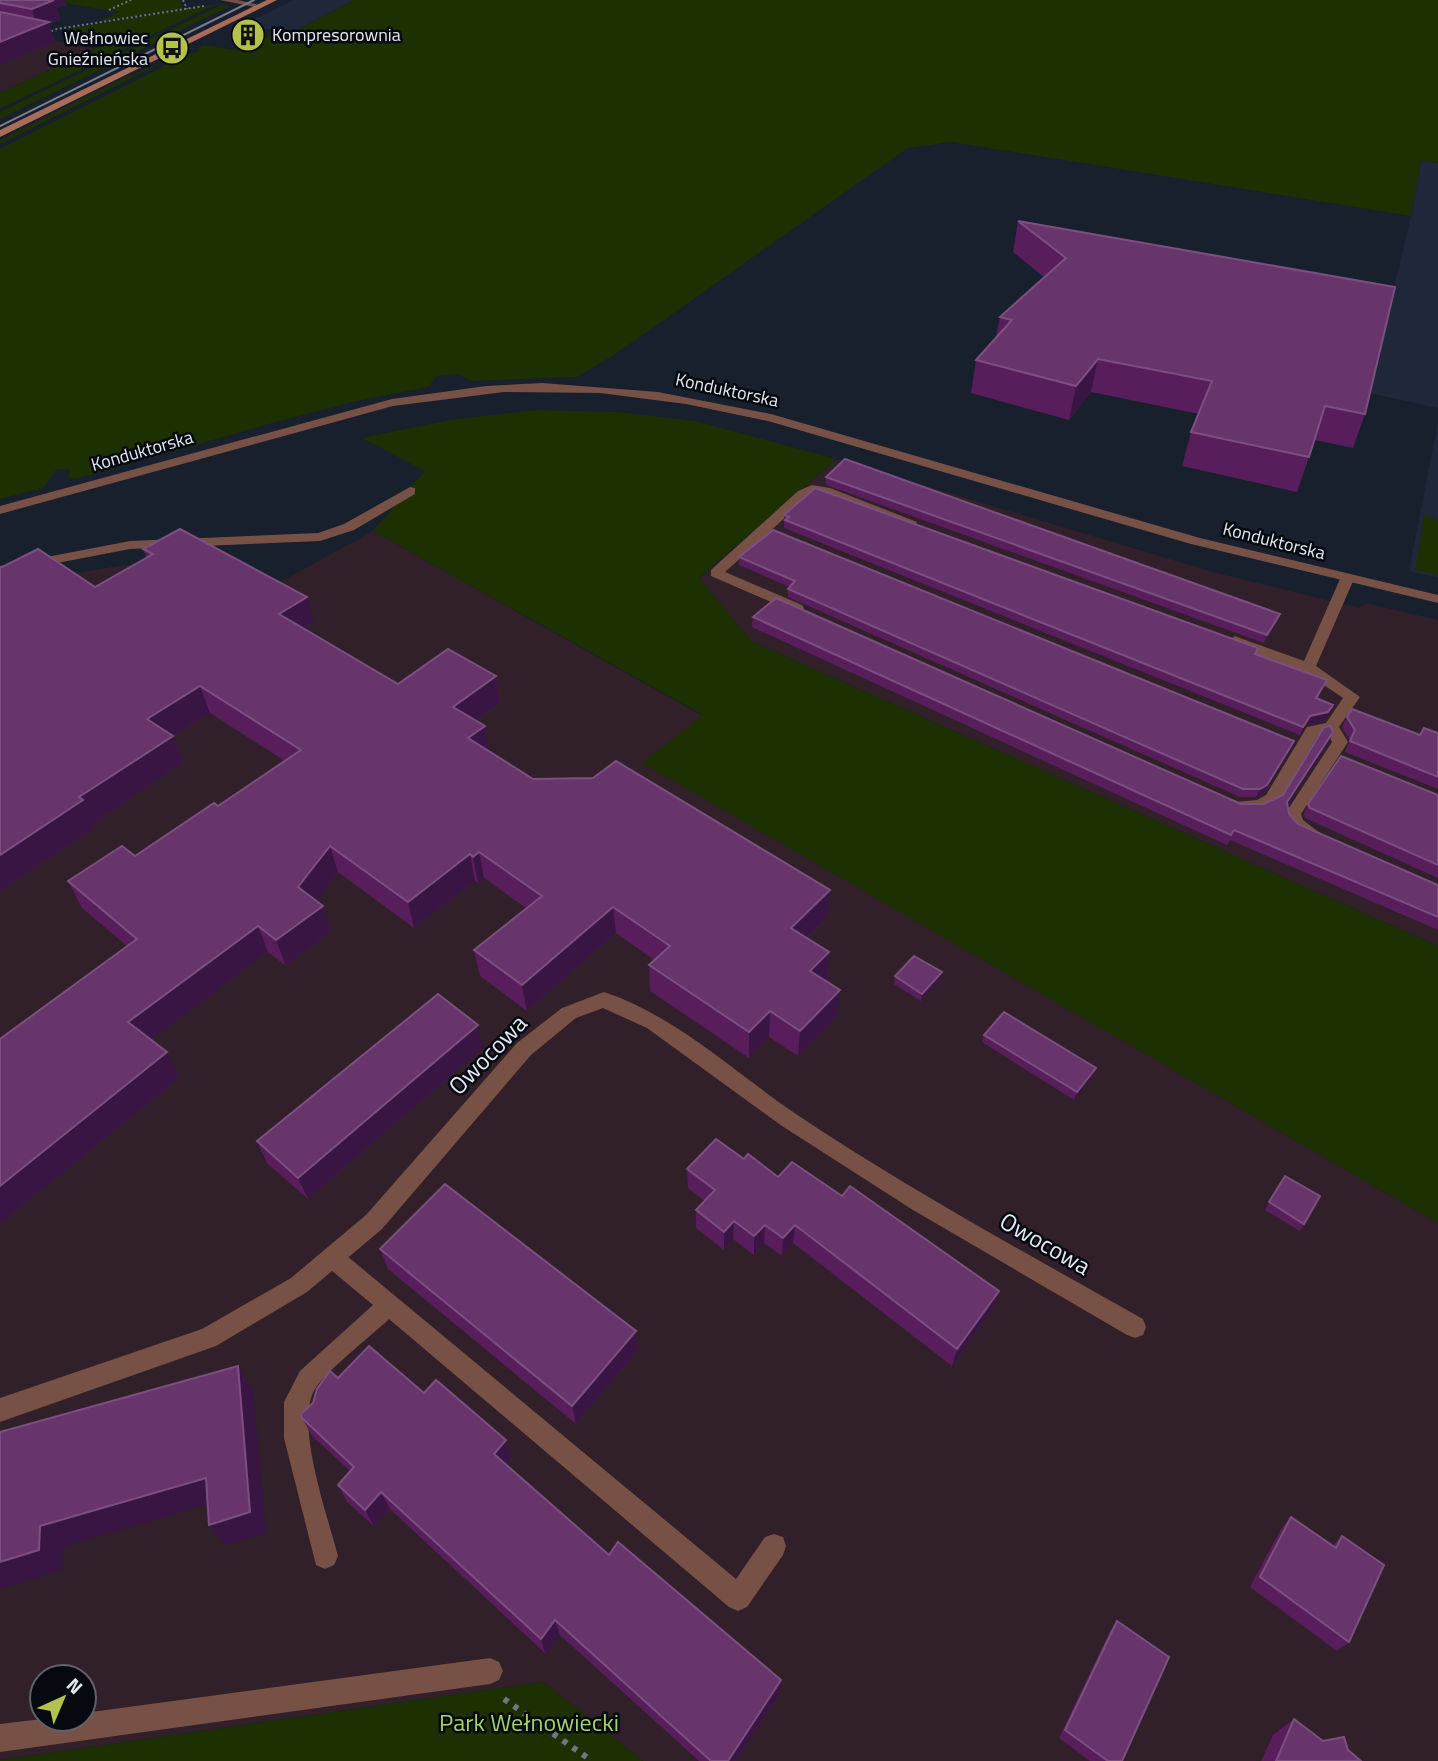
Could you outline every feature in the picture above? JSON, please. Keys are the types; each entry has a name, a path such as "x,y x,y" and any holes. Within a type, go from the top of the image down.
{"main road":[{"path":"0,134 273,0"}],"street":[{"path":"224,0 260,6"},
{"name":"Konduktorska","path":"0,510 393,403 541,387 585,389 664,396 771,418 1196,541 1438,600"},
{"path":"805,612 716,573 773,530 803,494 812,489 825,491 929,530"},
{"path":"0,570 130,545 320,537 349,527 410,491"},
{"path":"1308,668 1347,579"},
{"path":"1217,634 1308,668 1352,697 1331,727 1313,731 1298,743 1272,800 1260,806 1237,806 1224,800"},
{"path":"1326,839 1301,828 1295,823 1293,814 1337,758 1340,742 1331,727"},
{"name":"Owocowa","path":"0,1410 208,1338 299,1285 374,1222 524,1049 569,1013 604,1000 654,1023 789,1120 920,1203 1135,1326"},
{"path":"333,1258 738,1598 774,1546"},
{"path":"325,1556 296,1438 296,1402 308,1379 389,1305"},
{"path":"0,1738 490,1671"}],"path":[{"path":"109,10 131,0"},
{"path":"43,35 57,29 187,9 183,0"},
{"path":"462,1674 526,1713 592,1761"}],"shaded area":[{"path":"293,0 354,0 291,33 243,25"},
{"path":"0,30 94,49 0,93"},
{"path":"1421,161 1438,163 1438,408 1369,393 1411,216"},
{"path":"1438,421 1438,578 1409,571"},
{"path":"836,459 1213,572 1359,608 1366,603 1438,620 1438,946 751,641 699,579"},
{"path":"373,531 703,716 643,763 1438,1223 1438,1761 643,1761 543,1682 0,1760 0,586 118,566 208,558 266,590"}],"green space":[{"path":"45,0 180,0 183,9 97,22 119,12"},
{"path":"354,0 1438,0 1438,163 1421,161 1411,216 952,142 908,148 617,353 577,377 471,381 459,374 437,376 428,387 361,400 276,422 75,479 67,477 71,470 57,469 43,488 0,499 0,149 186,55 200,51 198,48 204,45 253,53 263,47 253,45 280,31 291,33"},
{"path":"217,4 0,109 0,93 116,39 67,29"},
{"path":"221,5 230,6 0,119 0,112"},
{"path":"163,62 0,144 0,140 119,80"},
{"path":"536,410 617,412 695,421 836,459 699,578 751,641 1438,946 1438,1223 642,763 703,715 373,531 425,471 362,438 450,420"},
{"path":"1425,514 1438,521 1438,575 1415,570"},
{"name":"Park Wełnowiecki","path":"543,1682 643,1761 0,1761 0,1760"}],"building":[{"path":"0,0 54,0 32,9 0,3"},
{"path":"0,12 49,22 0,42"},
{"path":"1018,221 1395,287 1365,414 1325,406 1309,457 1191,432 1212,381 1098,359 1076,386 976,360 1012,320 1000,317 1066,258"},
{"path":"845,459 1280,614 1267,635 826,477"},
{"path":"815,488 1258,648 1255,654 1327,680 1316,698 1333,705 1328,712 1310,716 1303,727 785,520 789,517 784,515"},
{"path":"180,529 307,597 279,614 398,684 448,649 496,676 453,707 485,726 468,738 533,779 593,778 616,761 830,890 791,928 829,952 810,971 840,990 800,1031 770,1011 749,1032 649,965 670,946 613,907 522,985 474,950 542,896 479,852 473,857 470,854 408,902 330,846 298,887 323,906 276,940 258,926 128,1022 167,1052 0,1186 0,1039 137,939 68,881 122,846 135,856 214,803 218,806 301,750 200,686 147,719 173,736 79,797 83,800 0,855 0,568 38,549 95,587 153,554 143,549"},
{"path":"773,530 1294,741 1267,785 1260,789 1243,789 788,589 795,581 739,557"},
{"path":"776,598 1241,804 1264,804 1283,795 1324,727 1330,726 1333,732 1287,802 1289,814 1298,824 1438,885 1438,917 1234,830 1231,835 753,617"},
{"path":"1352,709 1420,735 1424,728 1438,733 1438,777 1350,741 1355,730 1347,717"},
{"path":"1341,756 1438,795 1438,865 1310,808 1308,804"},
{"path":"914,956 942,972 922,994 895,976"},
{"path":"438,994 478,1025 298,1178 257,1141"},
{"path":"1004,1012 1096,1068 1077,1092 984,1035"},
{"path":"716,1139 744,1159 748,1154 778,1177 792,1162 842,1196 850,1186 999,1291 957,1349 795,1225 783,1238 765,1225 754,1236 734,1221 724,1232 696,1210 715,1190 687,1169"},
{"path":"1285,1176 1320,1196 1304,1224 1269,1202"},
{"path":"445,1184 636,1331 572,1406 380,1249"},
{"path":"369,1346 424,1393 436,1380 506,1440 494,1454 609,1555 618,1542 781,1680 728,1761 711,1761 555,1620 541,1639 381,1492 365,1510 338,1485 354,1467 302,1418 301,1414 313,1403 317,1389 330,1371 338,1378"},
{"path":"238,1366 250,1512 209,1525 206,1478 40,1526 39,1550 0,1562 0,1432"},
{"path":"1291,1517 1336,1548 1342,1536 1384,1565 1349,1642 1260,1577"},
{"path":"1117,1621 1169,1657 1122,1761 1108,1761 1065,1730"},
{"path":"1294,1719 1323,1741 1344,1737 1348,1750 1361,1761 1276,1761"}],"tram line":[{"path":"0,126 254,0"}],"place":[{"name":"Kompresorownia","path":"248,35"},
{"name":"Wełnowiec Gnieźnieńska","path":"172,48"}]}
